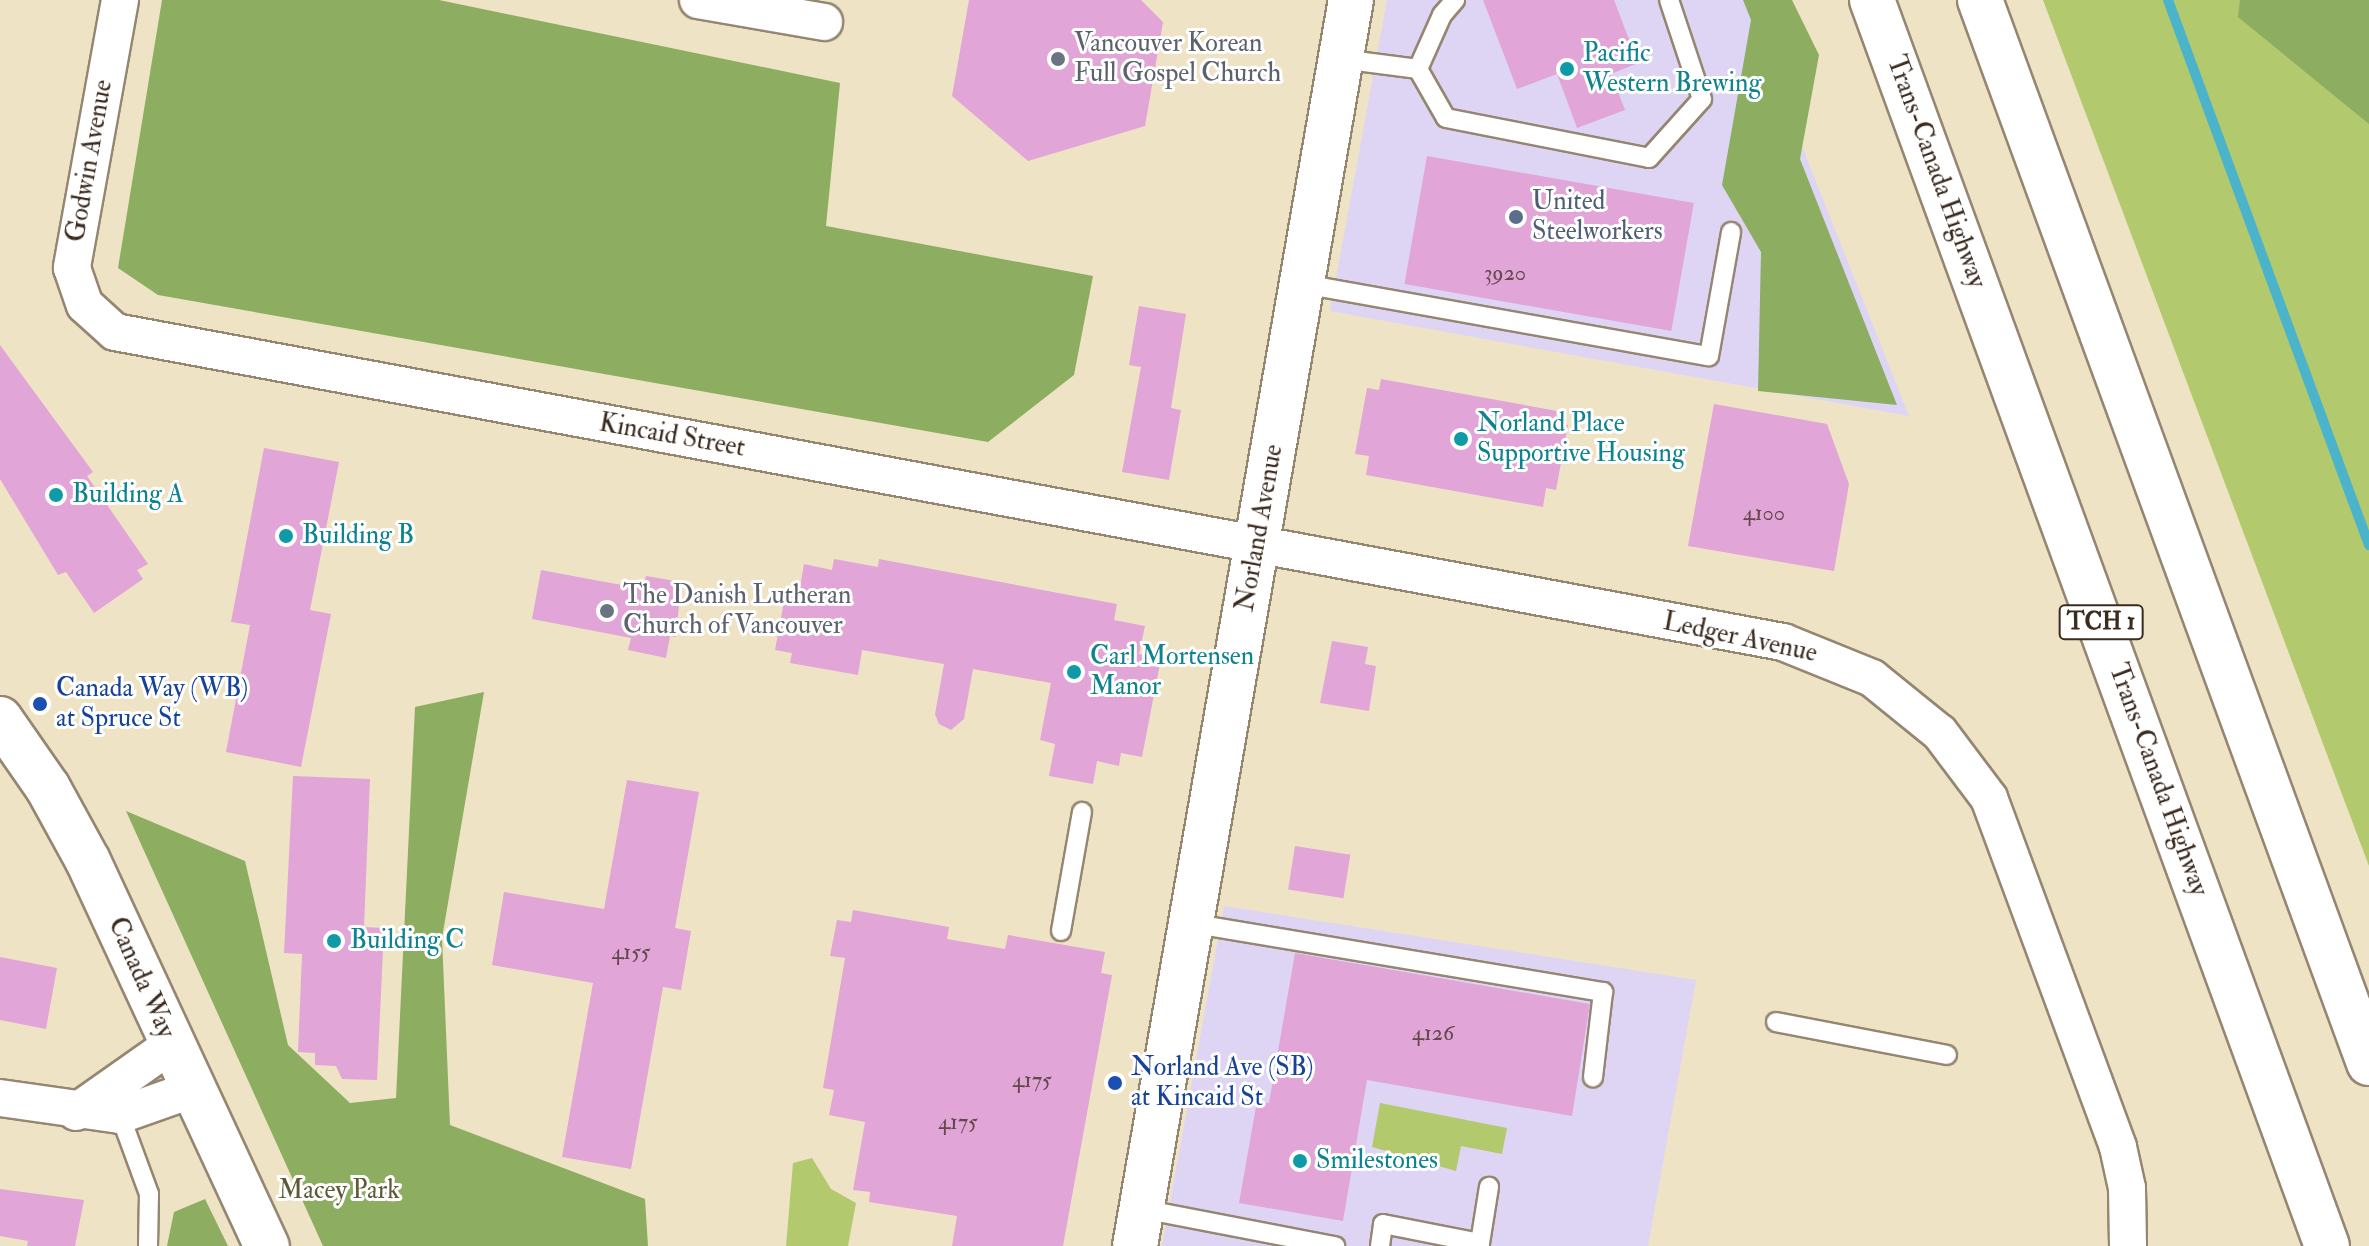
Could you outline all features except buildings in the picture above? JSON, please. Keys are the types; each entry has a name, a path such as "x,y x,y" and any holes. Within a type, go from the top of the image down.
{"main road":[{"name":"Norland Avenue","path":"1138,1228 1351,0"},
{"name":"Trans-Canada Highway","path":"1872,0 2327,1246"},
{"path":"1980,0 2369,1063"},
{"name":"Canada Way","path":"0,719 48,788 88,861 191,1090 267,1246"}],"street":[{"name":"Godwin Avenue","path":"92,317 78,295 72,268 120,0"},
{"path":"698,0 824,22"},
{"name":"Kincaid Street","path":"92,317 115,332 143,341 1257,546"},
{"name":"Ledger Avenue","path":"1257,546 1783,642 1845,664 1909,703 1965,762 1989,798 2118,1147 2127,1188 2128,1246"},
{"path":"76,1112 171,1045"},
{"path":"0,1098 76,1112 120,1115 191,1090"}],"lane":[{"path":"1418,69 1442,15 1455,0"},
{"path":"1418,69 1446,118 1649,158 1702,99 1669,0"},
{"path":"1341,59 1418,69"},
{"path":"1303,284 1709,356 1731,232"},
{"path":"1061,931 1082,812"},
{"path":"1190,923 1603,992 1593,1077"},
{"path":"1776,1022 1947,1055"},
{"path":"120,1115 149,1194 148,1246"},
{"path":"1380,1246 1383,1224 1480,1243 1489,1187"},
{"path":"1138,1228 1335,1246"}],"shaded area":[{"path":"1387,0 1744,0 1909,416 1330,311"},
{"path":"1224,906 1696,980 1648,1246 1162,1246"}],"green space":[{"path":"162,0 439,0 840,83 826,226 1093,276 1074,375 988,442 158,295 118,268"},
{"path":"1743,0 1792,0 1819,55 1800,159 1897,405 1758,391 1761,252 1722,185 1751,20"},
{"path":"2043,0 2369,0 2369,866"},
{"path":"2240,0 2369,0 2369,124 2238,17"},
{"name":"Macey Park","path":"484,692 442,938 450,1125 645,1199 648,1246 323,1246 126,811 245,861 288,1045 350,1103 396,1098 415,707"},
{"path":"1380,1103 1507,1128 1502,1154 1461,1146 1456,1171 1372,1147"},
{"path":"812,1158 831,1189 856,1203 848,1246 786,1246 793,1163"},
{"path":"205,1199 228,1246 167,1246 174,1212"}],"waterway":[{"path":"2168,0 2369,545"}],"place":[{"name":"Vancouver Korean Full Gospel Church","path":"1058,59"},
{"name":"Pacific Western Brewing","path":"1567,69"},
{"name":"United Steelworkers","path":"1516,217"},
{"name":"Norland Place Supportive Housing","path":"1461,439"},
{"name":"Building A","path":"56,495"},
{"name":"Building B","path":"286,536"},
{"name":"The Danish Lutheran Church of Vancouver","path":"607,611"},
{"name":"Carl Mortensen Manor","path":"1074,672"},
{"name":"Canada Way (WB) at Spruce St","path":"40,704"},
{"name":"Building C","path":"334,941"},
{"name":"Norland Ave (SB) at Kincaid St","path":"1115,1083"},
{"name":"Smilestones","path":"1300,1161"}]}
